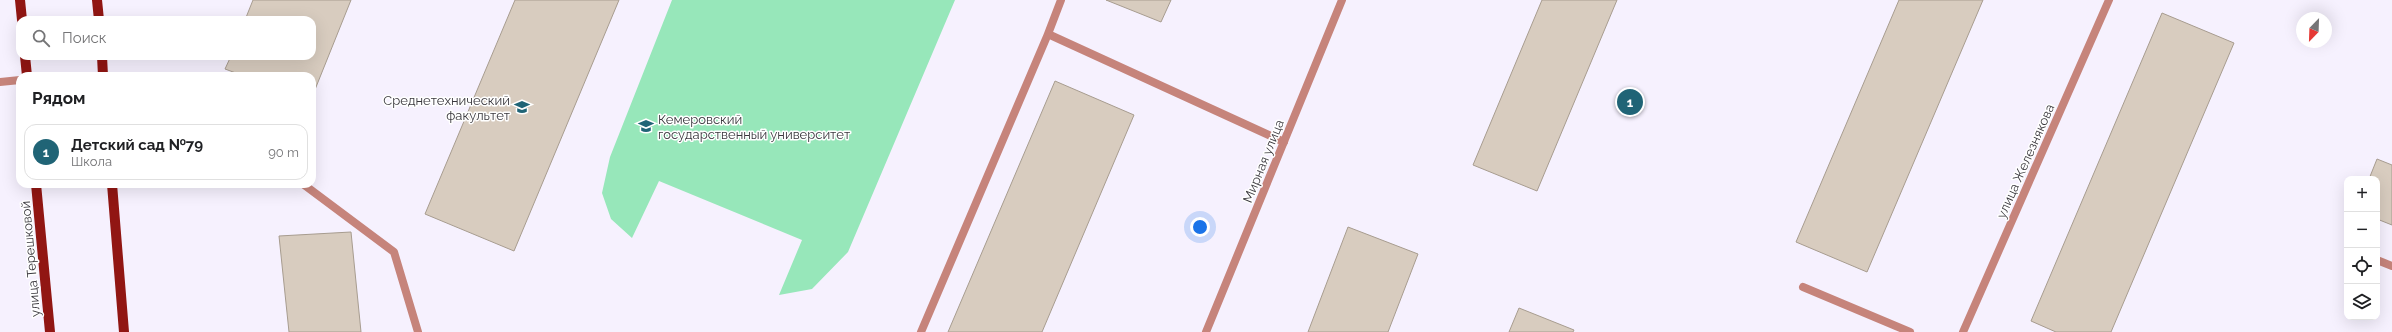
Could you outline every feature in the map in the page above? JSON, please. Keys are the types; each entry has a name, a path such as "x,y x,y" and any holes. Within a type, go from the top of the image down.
{"main road":[{"path":"20,0 22,16"},
{"path":"97,0 99,16"},
{"path":"25,60 27,72"},
{"path":"102,60 104,72"},
{"name":"улица Терешковой","path":"36,188 50,332"},
{"path":"112,188 124,332"}],"street":[{"path":"921,332 1048,34 1061,0"},
{"name":"Мирная улица","path":"1206,332 1342,0"},
{"name":"улица Железнякова","path":"1963,332 2109,0"},
{"path":"1048,34 1284,142"},
{"path":"0,82 16,80"},
{"path":"308,188 394,252 418,332"},
{"path":"2380,261 2392,266"},
{"path":"1803,287 1910,332"}],"green space":[{"path":"672,0 955,0 848,252 812,289 779,295 802,240 659,181 632,238 611,219 602,193 610,157"}],"building":[{"path":"253,0 351,0 316,87 316,72 233,72 225,69 229,60 316,60 316,16 247,16"},
{"name":"Среднетехнический факультет","path":"515,0 619,0 514,251 425,214"},
{"path":"1106,0 1171,0 1161,22"},
{"path":"1542,0 1617,0 1537,191 1473,165"},
{"path":"1899,0 1983,0 1867,272 1796,242"},
{"path":"2162,13 2234,43 2111,332 2056,332 2031,321"},
{"path":"1055,81 1134,115 1042,332 948,332"},
{"path":"2377,159 2392,165 2392,225 2380,220 2380,176 2370,176"},
{"path":"1348,227 1418,254 1388,332 1308,332"},
{"path":"351,232 361,332 289,332 279,236"},
{"path":"1519,308 1574,330 1573,332 1509,332"}],"place":[{"name":"Детский сад №79","path":"1630,102"},
{"name":"Среднетехнический факультет","path":"522,107"},
{"name":"Кемеровский государственный университет","path":"646,126"}]}
